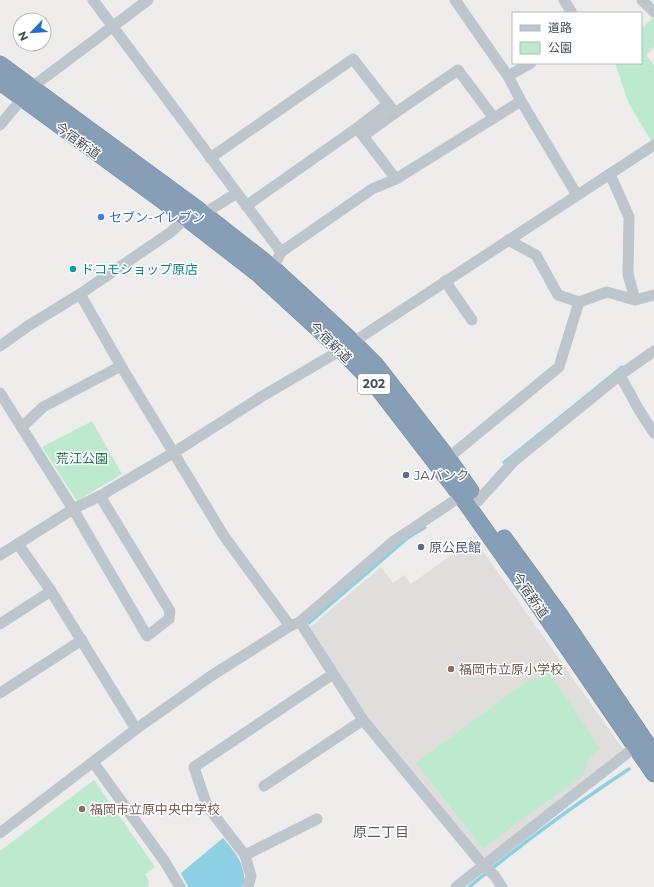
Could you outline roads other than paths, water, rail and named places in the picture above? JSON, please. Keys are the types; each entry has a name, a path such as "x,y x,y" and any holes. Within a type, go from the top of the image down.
{"highway":[{"name":"今宿新道","path":"0,64 27,93 257,273 347,346 376,365 448,458 560,615 654,754"},
{"name":"今宿新道","path":"0,82 27,93 203,214 273,268 347,346 461,496 541,609 654,774"}],"street":[{"path":"94,0 281,252"},
{"path":"0,125 27,93 148,0"},
{"path":"455,0 508,76 521,101 577,195"},
{"path":"564,0 571,12"},
{"path":"642,0 654,12"},
{"path":"210,158 352,58 392,108"},
{"path":"508,76 529,64"},
{"path":"246,206 360,132 392,108 458,70 494,118"},
{"path":"273,268 281,252 372,189 396,179 521,101"},
{"path":"360,132 396,179"},
{"path":"0,555 73,509 100,496 173,453 261,396 347,346 654,145"},
{"path":"610,174 629,217 628,274 635,300"},
{"path":"203,214 237,193"},
{"path":"0,346 171,232 186,218"},
{"path":"508,240 536,255 558,295 579,302 607,292 635,300 654,295"},
{"path":"445,281 472,320"},
{"path":"80,294 121,366 224,536 333,674 363,720 483,865 494,875 502,887"},
{"path":"448,458 559,367 579,302"},
{"path":"478,501 514,461 620,375 654,351"},
{"path":"22,427 43,407 121,366"},
{"path":"620,375 639,410 654,433"},
{"path":"0,393 73,509 147,636 169,619 170,611 100,496"},
{"path":"0,834 136,729 211,676 295,624 394,540 461,496"},
{"path":"18,544 82,640 136,729"},
{"path":"0,624 50,591"},
{"path":"0,693 82,640"},
{"path":"248,887 251,876 245,855 207,806 194,767 333,674"},
{"path":"264,786 363,720"},
{"path":"456,887 635,747"},
{"path":"93,762 180,887"},
{"path":"245,855 317,819"}],"water":[{"path":"622,365 624,368 504,465 502,462"},
{"path":"425,525 427,528 409,539 309,625 307,622 406,536"},
{"path":"223,838 239,859 243,871 244,884 241,887 188,887 181,873"}],"waterway":[{"path":"469,887 548,826 629,769"}],"place":[{"name":"セブン-イレブン","path":"101,217"},
{"name":"ドコモショップ原店","path":"73,269"},
{"name":"JAバンク","path":"406,475"},
{"name":"原公民館","path":"421,547"},
{"name":"福岡市立原小学校","path":"451,669"},
{"name":"福岡市立原中央中学校","path":"82,809"}],"district":[{"name":"原二丁目","path":"381,832"}],"park label":[{"name":"荒江公園","path":"82,458"}]}
